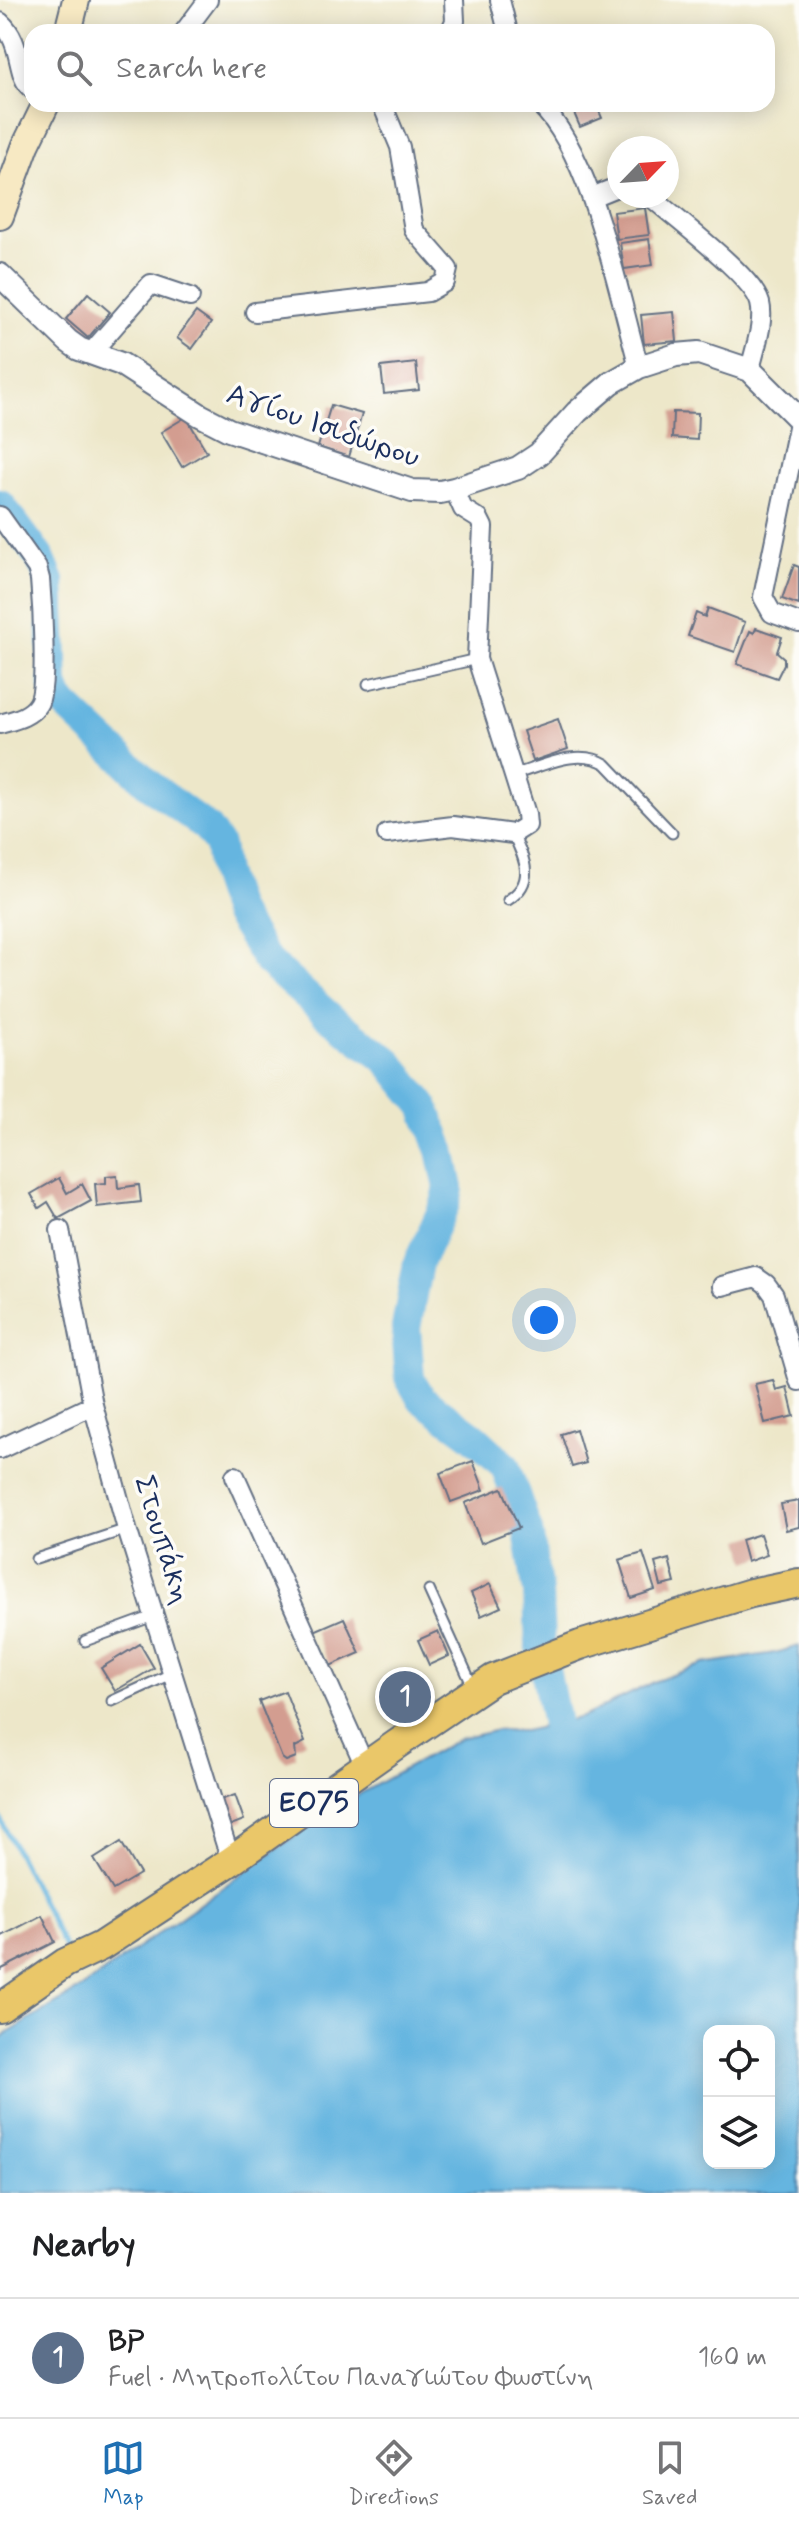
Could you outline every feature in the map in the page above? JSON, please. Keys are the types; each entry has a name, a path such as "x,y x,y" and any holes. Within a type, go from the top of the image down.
{"main road":[{"path":"70,24 76,0"},
{"path":"0,216 26,145 42,112"},
{"name":"ΕΟ75","path":"0,2008 65,1963 101,1946 231,1861 474,1690 529,1663 567,1649 751,1593 799,1583"},
{"name":"ΕΟ75","path":"0,2024 80,1969 101,1946"}],"street":[{"path":"190,24 208,0"},
{"path":"454,0 454,24"},
{"path":"500,0 506,24"},
{"path":"0,22 13,36 24,81"},
{"path":"255,312 428,292 445,282 448,275 446,264 420,238 410,221 400,147 385,112"},
{"path":"546,112 592,197 639,367"},
{"path":"592,197 607,191"},
{"path":"664,208 733,267 753,289 761,314 750,370"},
{"name":"Αγίου Ισιδώρου","path":"0,275 68,341 90,354 121,364 200,415 229,430 392,486 426,492 454,489 530,461 592,398 618,378 658,359 699,353 750,370 799,420"},
{"path":"90,354 151,284 190,297"},
{"path":"799,420 763,597 772,613 799,623"},
{"path":"387,834 453,826 513,834 527,825 477,659 483,527 479,519 463,509 454,489"},
{"path":"0,516 37,568 40,579 43,681 41,699 32,711 0,724"},
{"name":"Στουπάκη","path":"60,1230 93,1405 127,1529 231,1861"},
{"path":"722,1286 756,1277 766,1284 774,1295 799,1381"},
{"path":"0,1449 93,1405"},
{"path":"235,1476 365,1766"}],"lane":[{"path":"368,684 477,659"},
{"path":"513,775 580,755 593,756 606,764 672,833"},
{"path":"508,900 522,891 526,879 522,854 513,834"},
{"path":"36,1559 127,1529"},
{"path":"429,1590 474,1690"},
{"path":"85,1641 156,1615"},
{"path":"112,1701 173,1673"}],"water":[{"path":"799,1646 799,2193 0,2193 0,2038 83,1987 334,1808 459,1739 498,1730 524,1731 585,1716 656,1681 703,1664 775,1653"}],"building":[{"path":"574,112 599,112 602,118 580,127"},
{"path":"645,208 649,235 617,239 613,212"},
{"path":"649,239 653,265 624,269 620,243"},
{"path":"88,293 110,312 88,338 66,319"},
{"path":"196,312 211,323 192,349 177,338"},
{"path":"674,312 677,341 644,344 641,315"},
{"path":"416,363 419,390 384,394 381,367"},
{"path":"331,405 362,414 349,457 318,447"},
{"path":"673,412 698,413 697,440 672,438"},
{"path":"186,417 207,452 182,467 161,432"},
{"path":"794,565 799,567 799,605 782,599"},
{"path":"708,608 745,622 735,652 688,636 696,613 705,617"},
{"path":"756,628 782,637 777,652 784,658 784,664 777,678 737,664 750,631 754,633"},
{"path":"558,719 568,749 533,761 523,731"},
{"path":"117,1175 118,1188 139,1185 141,1202 97,1207 95,1184 106,1183 106,1176"},
{"path":"59,1178 67,1193 82,1184 91,1201 58,1219 48,1202 39,1208 31,1194"},
{"path":"773,1380 776,1390 787,1387 794,1416 765,1423 755,1384"},
{"path":"576,1429 586,1463 572,1467 561,1434"},
{"path":"473,1461 484,1490 451,1502 440,1473"},
{"path":"502,1488 519,1528 481,1543 465,1503"},
{"path":"799,1501 799,1527 786,1530 781,1504"},
{"path":"760,1534 767,1555 747,1562 741,1540"},
{"path":"643,1553 655,1590 631,1598 619,1560"},
{"path":"669,1559 675,1583 661,1586 655,1563"},
{"path":"490,1584 501,1607 481,1616 471,1593"},
{"path":"344,1618 360,1653 330,1666 314,1631"},
{"path":"438,1631 449,1656 429,1665 418,1640"},
{"path":"140,1644 154,1668 115,1691 101,1668"},
{"path":"408,1687 416,1699 404,1706 397,1694"},
{"path":"285,1691 305,1742 295,1747 296,1757 286,1761 282,1758 259,1701"},
{"path":"235,1795 244,1820 226,1827 217,1801"},
{"path":"121,1842 140,1874 113,1890 94,1859"},
{"path":"42,1915 55,1942 0,1970 0,1937"}],"waterway":[{"path":"0,504 40,558 50,581 54,685 60,700 151,786 207,828 219,845 223,873 235,910 267,961 332,1019 387,1060 424,1106 441,1150 449,1188 445,1204 418,1263 406,1328 410,1379 422,1399 474,1437 505,1466 528,1531 538,1592 540,1643 556,1724"},
{"path":"0,1818 67,1952"}],"place":[{"name":"BP","path":"405,1697"}]}
